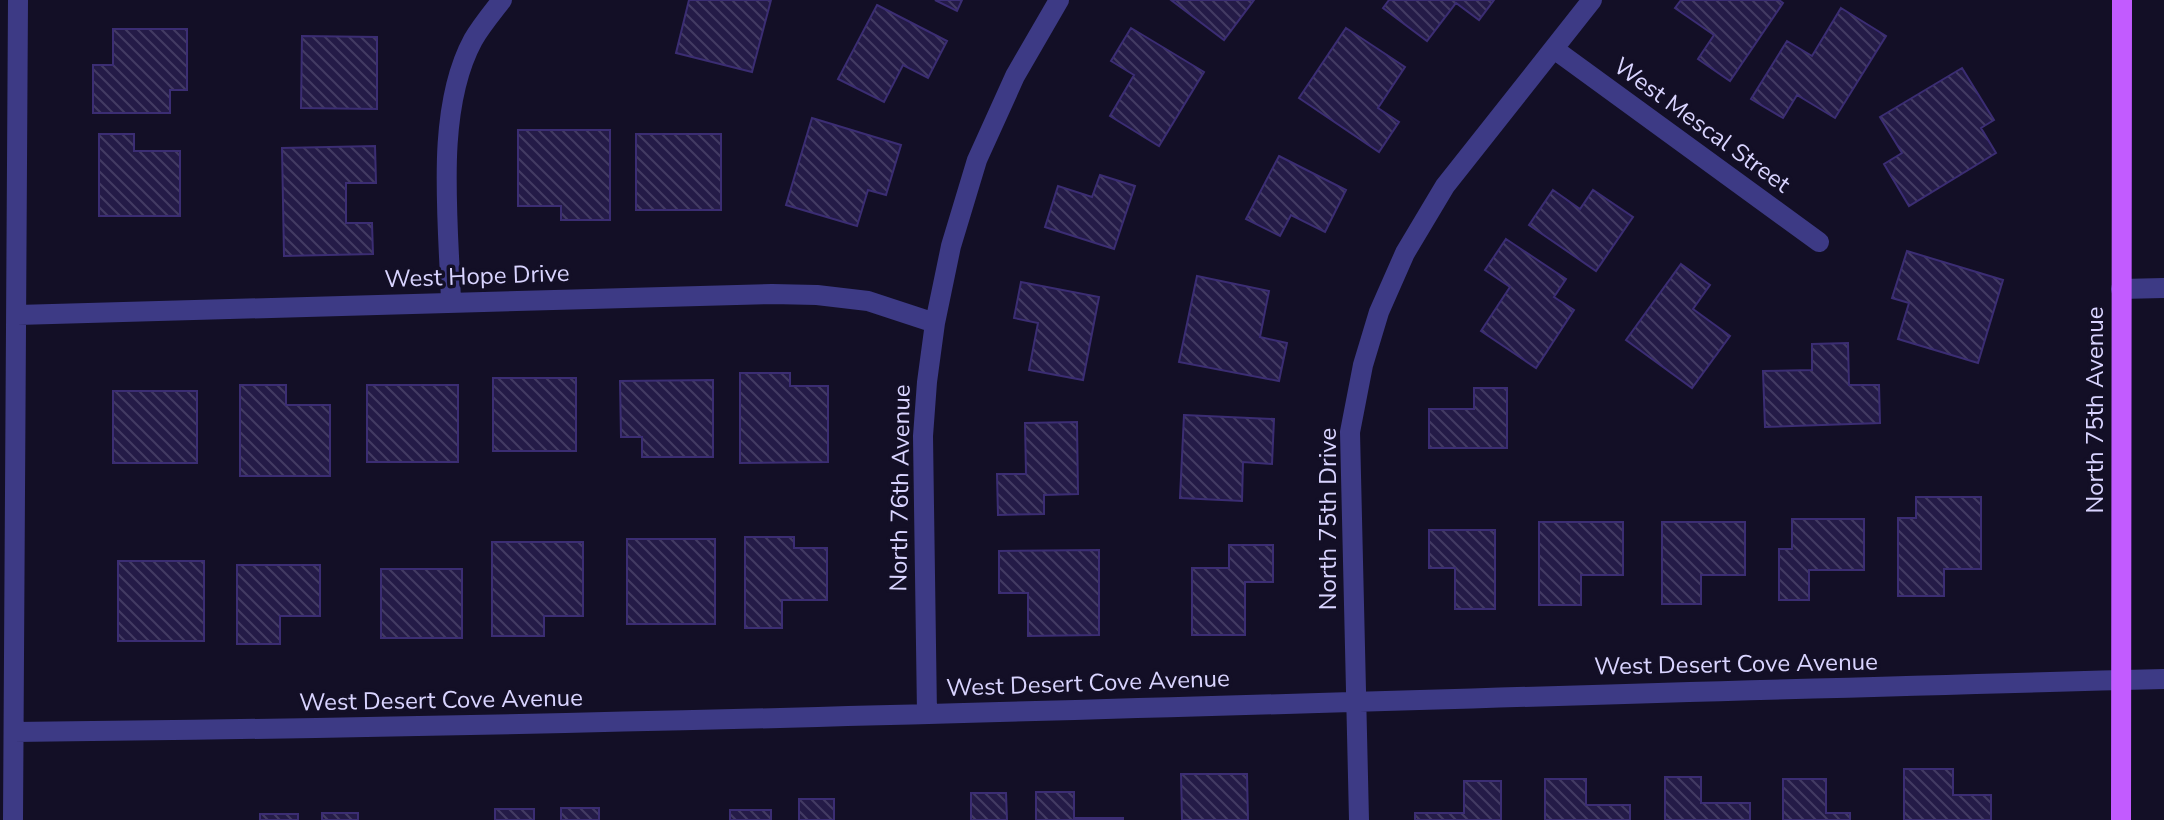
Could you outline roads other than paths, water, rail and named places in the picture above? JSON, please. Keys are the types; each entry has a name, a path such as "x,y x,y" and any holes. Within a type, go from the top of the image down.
{"main road":[{"name":"North 75th Avenue","path":"2121,820 2122,0"}],"street":[{"path":"13,820 18,0"},
{"path":"451,303 447,143 451,108 473,41 502,0"},
{"name":"North 76th Avenue","path":"927,714 923,436 935,323 951,246 977,160 1015,76 1059,0"},
{"name":"North 75th Drive","path":"1359,820 1350,432 1363,365 1379,312 1405,253 1445,186 1592,0"},
{"name":"West Mescal Street","path":"1554,49 1819,242"},
{"path":"2121,289 2164,288"},
{"name":"West Hope Drive","path":"17,315 817,295 868,301 935,323"},
{"name":"West Desert Cove Avenue","path":"14,732 307,729 927,714 2164,679"}]}
